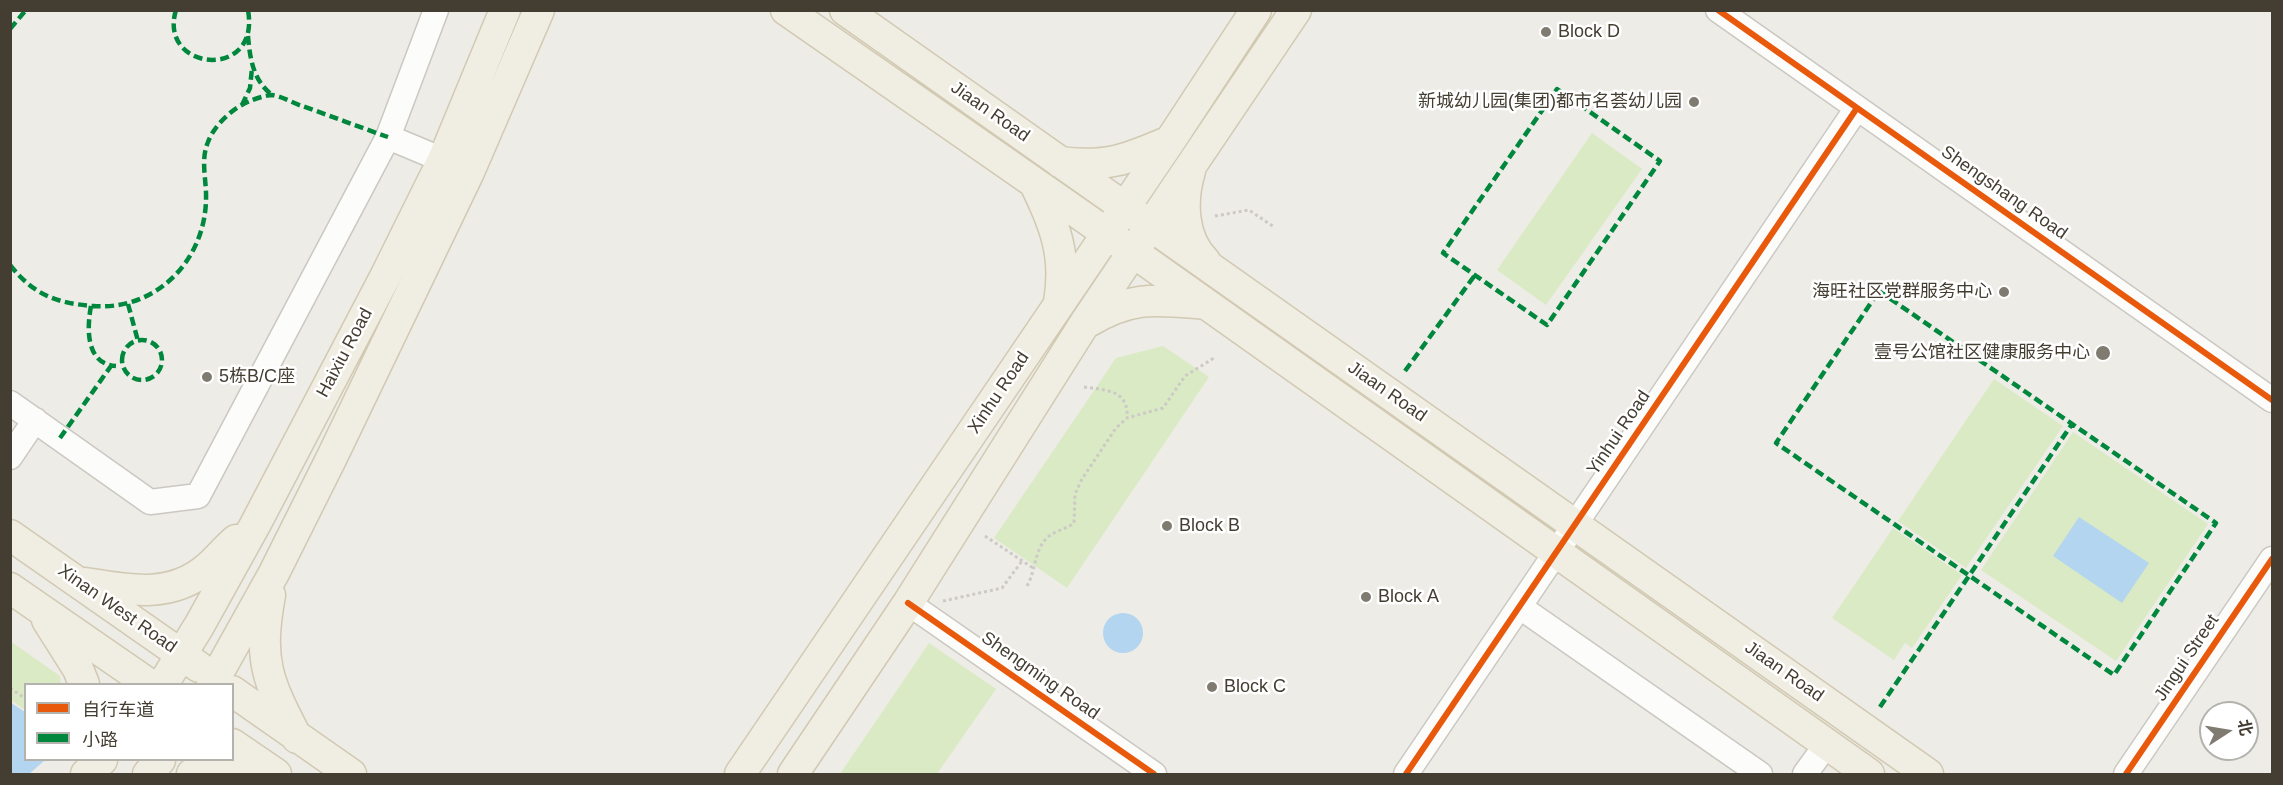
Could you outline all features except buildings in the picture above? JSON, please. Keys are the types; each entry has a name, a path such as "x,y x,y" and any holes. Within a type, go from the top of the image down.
{"main road":[{"name":"Haixiu Road","path":"164,683 182,655 255,525 385,277 443,160 505,10"},
{"name":"Haixiu Road","path":"222,683 469,172 539,10"},
{"name":"Jiaan Road","path":"786,10 1107,233 1869,774"},
{"name":"Jiaan Road","path":"844,10 1928,774"},
{"path":"1255,12 1251,29 1258,38 1268,41 1277,37 1288,22"},
{"name":"Xinhu Road","path":"740,774 1170,141 1255,12"},
{"name":"Xinhu Road","path":"794,774 908,603 1085,323 1288,22"},
{"path":"931,111 944,113 953,106 954,92 947,82"},
{"path":"1060,162 1081,165 1110,164 1170,141"},
{"path":"1192,162 1186,184 1184,206 1186,222 1191,241 1200,256 1214,270"},
{"path":"1035,184 1060,245 1062,281 1059,304"},
{"path":"1085,323 1120,305 1136,302 1168,301 1206,304"},
{"path":"79,582 147,591 178,585 206,569 255,525"},
{"name":"Xinan West Road","path":"10,535 218,683"},
{"path":"274,573 265,626 264,654 277,700 297,738"},
{"path":"10,588 148,683"},
{"path":"39,608 70,656 84,683"},
{"name":"Xinan West Road","path":"234,694 351,774"},
{"path":"234,745 276,774"},
{"path":"148,774 158,761"},
{"path":"192,774 211,772 241,774"}],"street":[{"path":"10,403 150,502 198,496 388,137 436,10"},
{"name":"Shengshang Road","path":"1718,10 2272,400"},
{"name":"Yinhui Road","path":"1406,774 1857,108"},
{"path":"388,137 443,160"},
{"path":"10,457 35,420"},
{"name":"Jingui Street","path":"2126,774 2272,559"},
{"name":"Shengming Road","path":"908,603 1154,774"},
{"path":"1520,607 1760,774"},
{"path":"1804,774 1826,745"}],"path":[{"path":"1215,216 1249,210 1274,227"},
{"path":"1027,586 1045,538 1055,532 1066,530 1074,523 1075,494 1082,479 1116,428 1127,418 1163,408 1185,376 1214,358"},
{"path":"1084,387 1114,392 1119,395 1128,410 1127,418"},
{"path":"985,536 1033,568"},
{"path":"942,601 1002,588 1022,561"},
{"path":"10,688 24,698"}],"green space":[{"path":"1592,133 1642,169 1546,305 1497,270"},
{"path":"1163,346 1209,377 1067,588 994,538 1116,358"},
{"path":"1994,379 2063,426 1966,568 1898,521"},
{"path":"2073,432 2208,524 2116,661 1981,570"},
{"path":"1893,528 1962,575 1912,648 1905,643 1894,660 1832,618"},
{"path":"10,641 60,676 61,683 24,683 24,709 11,700"},
{"path":"929,643 996,689 937,774 840,774"}],"water":[{"path":"2079,517 2149,563 2122,603 2053,556"},
{"path":"1123,613 1131,614 1137,619 1142,625 1142,641 1137,647 1131,652 1123,653 1115,652 1109,647 1104,641 1103,633 1104,625 1109,619 1115,614"},
{"path":"10,702 24,711 24,761 96,761 115,774 11,774"}],"pier":[{"path":"44,761 98,761 118,774 29,774"}],"marked path":[{"path":"10,29 26,10"},
{"path":"176,10 174,30 181,46 194,56 210,60 226,58 240,49 248,33 248,10"},
{"path":"248,36 251,61 257,76 272,95"},
{"path":"242,105 250,88 252,68"},
{"path":"1557,89 1660,161 1547,325 1443,253 1557,89"},
{"path":"10,265 37,290 68,303 93,306 116,305 137,300 155,291 172,278 186,262 196,244 203,223 206,201 204,156 211,136 231,112 258,98 272,95 279,97 388,137"},
{"path":"1405,371 1475,275"},
{"path":"1879,291 2216,523 2114,675 1776,443 1879,291"},
{"path":"128,304 138,341"},
{"path":"91,306 89,334 93,352 106,364 116,366"},
{"path":"142,340 150,341 156,346 161,352 162,360 161,368 156,374 150,379 142,380 134,379 128,374 123,368 122,360 123,352 128,346 134,341 142,340"},
{"path":"60,438 111,366"},
{"path":"1880,707 2072,424"}],"cycle path":[{"path":"1718,10 2272,400"},
{"path":"1406,774 1857,108"},
{"path":"2126,774 2272,559"},
{"path":"908,603 1154,774"}],"place":[{"name":"Block D","path":"1546,32"},
{"name":"新城幼儿园(集团)都市名荟幼儿园","path":"1694,102"},
{"name":"海旺社区党群服务中心","path":"2004,292"},
{"name":"壹号公馆社区健康服务中心","path":"2103,353"},
{"name":"5栋B/C座","path":"207,377"},
{"name":"Block B","path":"1167,526"},
{"name":"Block A","path":"1366,597"},
{"name":"Block C","path":"1212,687"}]}
